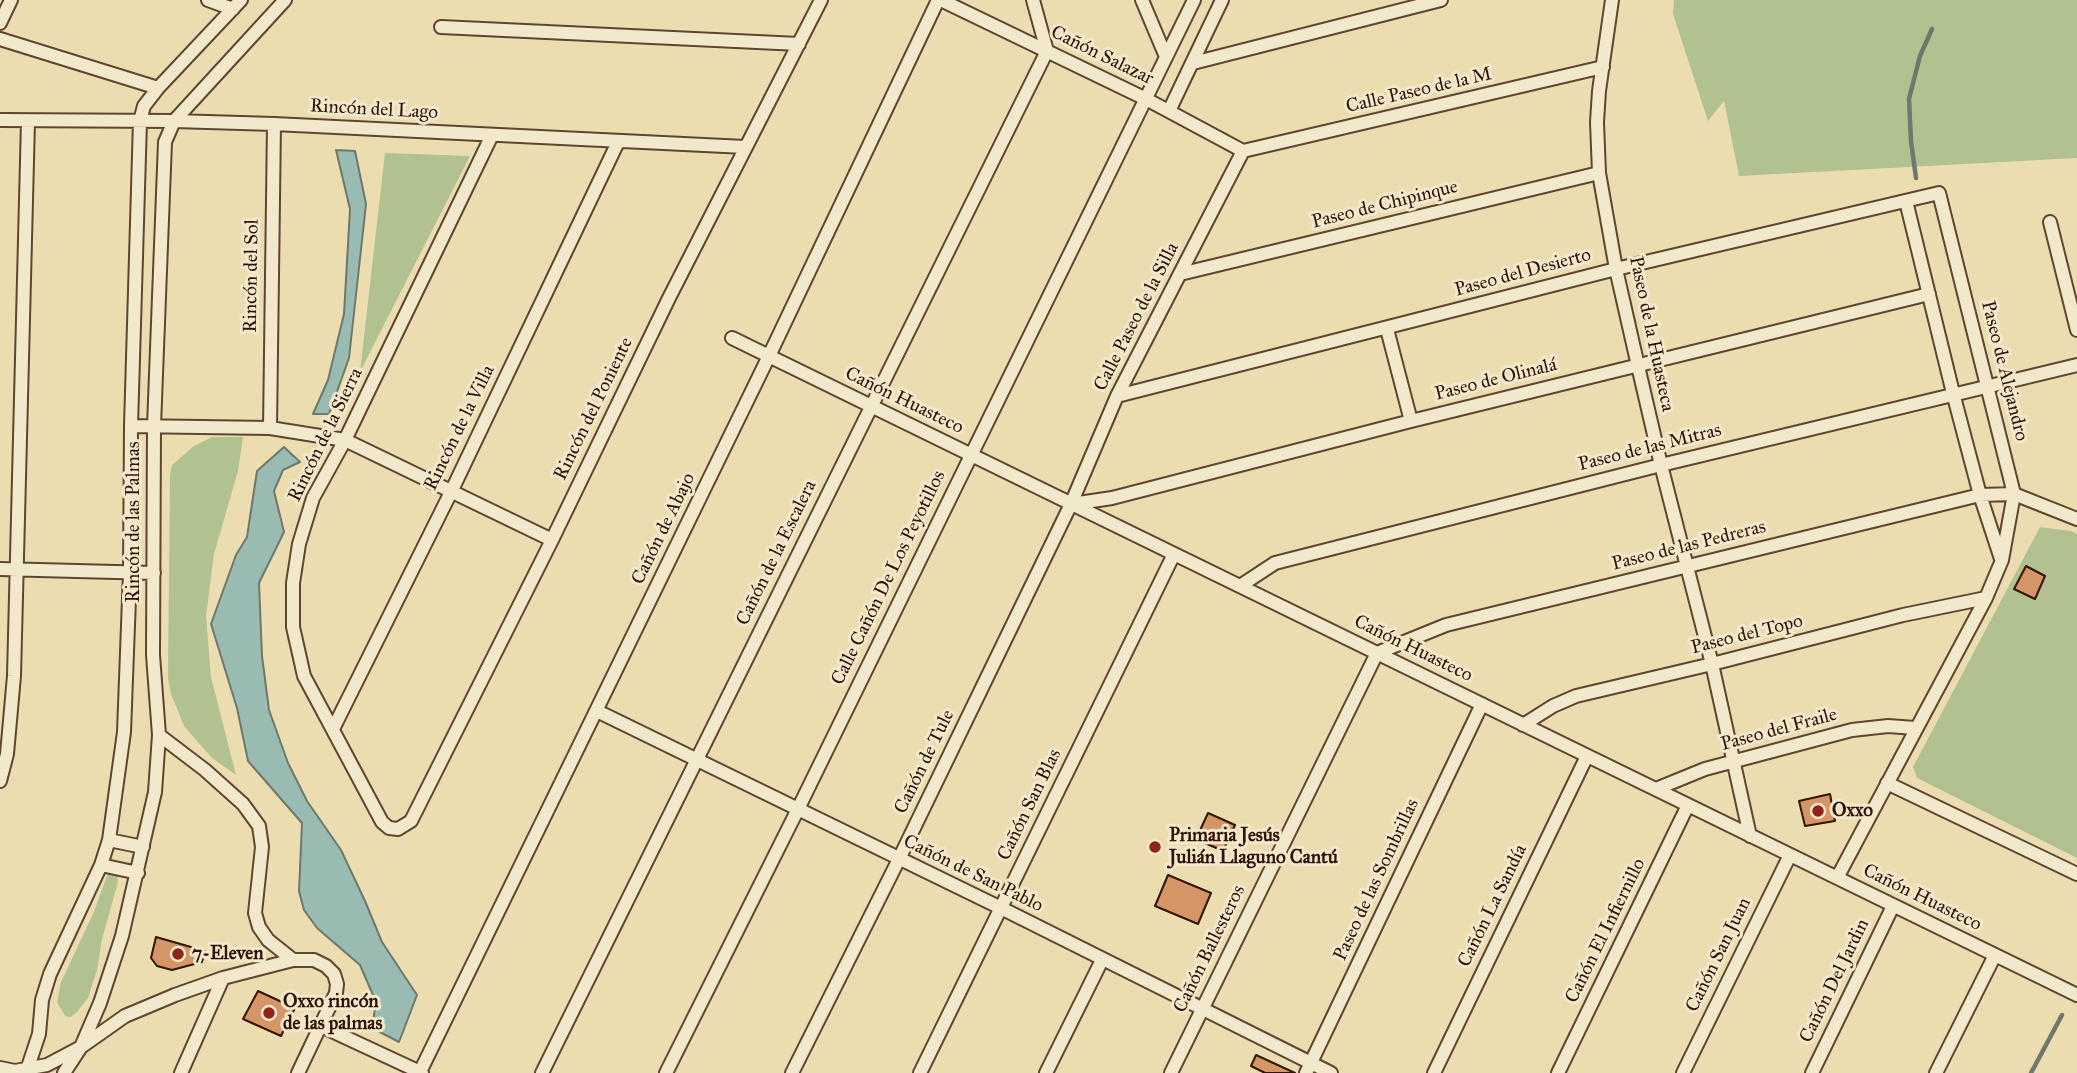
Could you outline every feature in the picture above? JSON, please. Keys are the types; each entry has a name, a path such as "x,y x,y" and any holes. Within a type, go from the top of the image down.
{"street":[{"path":"0,23 11,0"},
{"path":"208,0 237,4"},
{"name":"Rincón de las Palmas","path":"64,1073 81,1047 104,992 122,936 155,792 159,735 153,655 154,426 165,142 174,121 285,0"},
{"name":"Rincón del Poniente","path":"398,829 411,821 552,540 669,298 821,0"},
{"name":"Cañón Salazar","path":"939,0 1146,99 1243,151"},
{"name":"Cañón de Abajo","path":"421,1073 939,0"},
{"path":"1033,0 1047,51"},
{"path":"1142,0 1166,57"},
{"name":"Calle Cañón De Los Peyotillos","path":"666,1073 1194,0"},
{"path":"1169,111 1222,0"},
{"path":"1193,63 1441,0"},
{"name":"Paseo de la Huasteca","path":"1612,0 1597,122 1600,173 1616,269 1661,465 1712,664 1750,836"},
{"name":"Rincón de las Palmas","path":"27,1071 39,1034 42,1000 50,974 101,864 108,840 124,732 140,121 144,106 158,88 237,4"},
{"path":"441,27 799,44"},
{"path":"0,38 158,88"},
{"name":"Cañón de la Escalera","path":"542,1073 1047,51"},
{"name":"Calle Paseo de la M","path":"1243,151 1603,67"},
{"name":"Rincón del Lago","path":"0,120 274,124 746,147"},
{"path":"0,781 7,754 14,676 28,121"},
{"name":"Rincón del Sol","path":"270,428 274,124"},
{"name":"Rincón de la Sierra","path":"398,829 389,828 382,822 304,676 293,627 293,583 299,544 313,498 345,440 492,135"},
{"name":"Rincón de la Villa","path":"332,729 452,489 618,142"},
{"name":"Calle Paseo de la Silla","path":"1071,504 1117,396 1243,151"},
{"name":"Paseo de Chipinque","path":"1180,274 1600,173"},
{"name":"Paseo del Desierto","path":"1117,396 1616,269 1939,193"},
{"name":"Paseo de Alejandro","path":"1837,878 1986,598 2001,560 2014,494 1939,193"},
{"path":"1906,201 1953,393 1980,495 2001,560"},
{"path":"2050,222 2077,330"},
{"name":"Paseo de Olinalá","path":"1071,504 1112,498 1411,421 1929,294"},
{"path":"1387,329 1411,421"},
{"name":"Cañón Huasteco","path":"732,338 2077,996"},
{"name":"Paseo de las Mitras","path":"1240,586 1275,563 1661,465 2077,365"},
{"path":"131,426 270,428 345,440 452,489 552,540"},
{"path":"2014,494 2076,516"},
{"name":"Paseo de las Pedreras","path":"1377,653 1446,625 1980,495 2014,494"},
{"name":"Cañón de Tule","path":"792,1073 1071,504"},
{"name":"Cañón San Blas","path":"919,1073 1174,554"},
{"path":"0,569 154,573"},
{"name":"Paseo del Topo","path":"1523,725 1553,706 1576,696 1903,615 1986,598"},
{"name":"Cañón Ballesteros","path":"1171,1073 1377,653"},
{"name":"Paseo de las Sombrillas","path":"1309,1068 1482,704"},
{"name":"Cañón de San Pablo","path":"597,711 1001,908 1202,1009 1309,1068 1331,1073"},
{"name":"Paseo del Fraile","path":"1657,789 1705,769 1852,730 1888,726 1915,728"},
{"path":"159,735 243,803 259,826 262,847 255,913 259,928 268,940 293,960"},
{"name":"Cañón La Sandía","path":"1434,1073 1587,756"},
{"path":"1887,783 2077,874"},
{"name":"Cañón El Infiernillo","path":"1558,1073 1688,805"},
{"path":"108,840 143,848"},
{"name":"Cañón San Juan","path":"1683,1073 1790,855"},
{"path":"101,864 138,873"},
{"name":"Cañón Del Jardin","path":"1812,1073 1893,906"},
{"path":"1936,1073 1994,955"},
{"path":"0,1068 27,1071 47,1065 81,1047 125,1016 223,978 293,960 314,960 326,965 334,974 336,993 298,1073"},
{"path":"1046,1073 1102,960"},
{"path":"181,1073 223,978"},
{"path":"321,1026 421,1073"}],"green space":[{"path":"1674,0 2077,0 2077,158 1739,176 1724,101 1708,121 1673,14"},
{"path":"385,153 470,156 360,372"},
{"path":"212,437 243,437 238,471 214,554 206,616 211,677 236,775 212,758 184,726 171,694 168,678 170,475 172,465 194,446"},
{"path":"2040,527 2077,534 2077,858 1917,778 1913,767"},
{"path":"108,873 117,873 118,882 102,939 97,970 88,998 76,1013 70,1017 65,1016 57,1002 61,982 93,914"}],"water":[{"path":"336,150 355,151 366,204 349,358 329,414 313,414 328,380 344,314 350,209"},
{"path":"284,447 300,462 283,470 274,491 284,532 259,583 262,656 269,710 288,763 307,801 341,850 382,942 417,995 399,1042 372,1028 376,1002 360,965 317,928 304,910 299,891 302,823 248,761 237,708 211,624 236,555 247,537 257,471"}],"building":[{"path":"2026,566 2045,576 2035,599 2014,589"},
{"name":"Oxxo","path":"1830,794 1835,821 1805,826 1799,801"},
{"path":"1208,813 1235,825 1223,851 1196,839"},
{"path":"1168,875 1211,893 1198,924 1155,906"},
{"name":"7-Eleven","path":"156,937 205,951 202,962 172,970 157,966 151,958"},
{"name":"Oxxo rincón de las palmas","path":"258,991 295,1008 281,1036 243,1019"},
{"path":"1256,1055 1295,1073 1265,1073 1251,1066"}],"waterway":[{"path":"1916,178 1909,99 1920,56 1932,29"},
{"path":"2031,1073 2062,1015"}],"place":[{"name":"Oxxo","path":"1818,811"},
{"name":"Primaria Jesús Julián Llaguno Cantú","path":"1155,847"},
{"name":"7-Eleven","path":"178,954"},
{"name":"Oxxo rincón de las palmas","path":"269,1013"}]}
